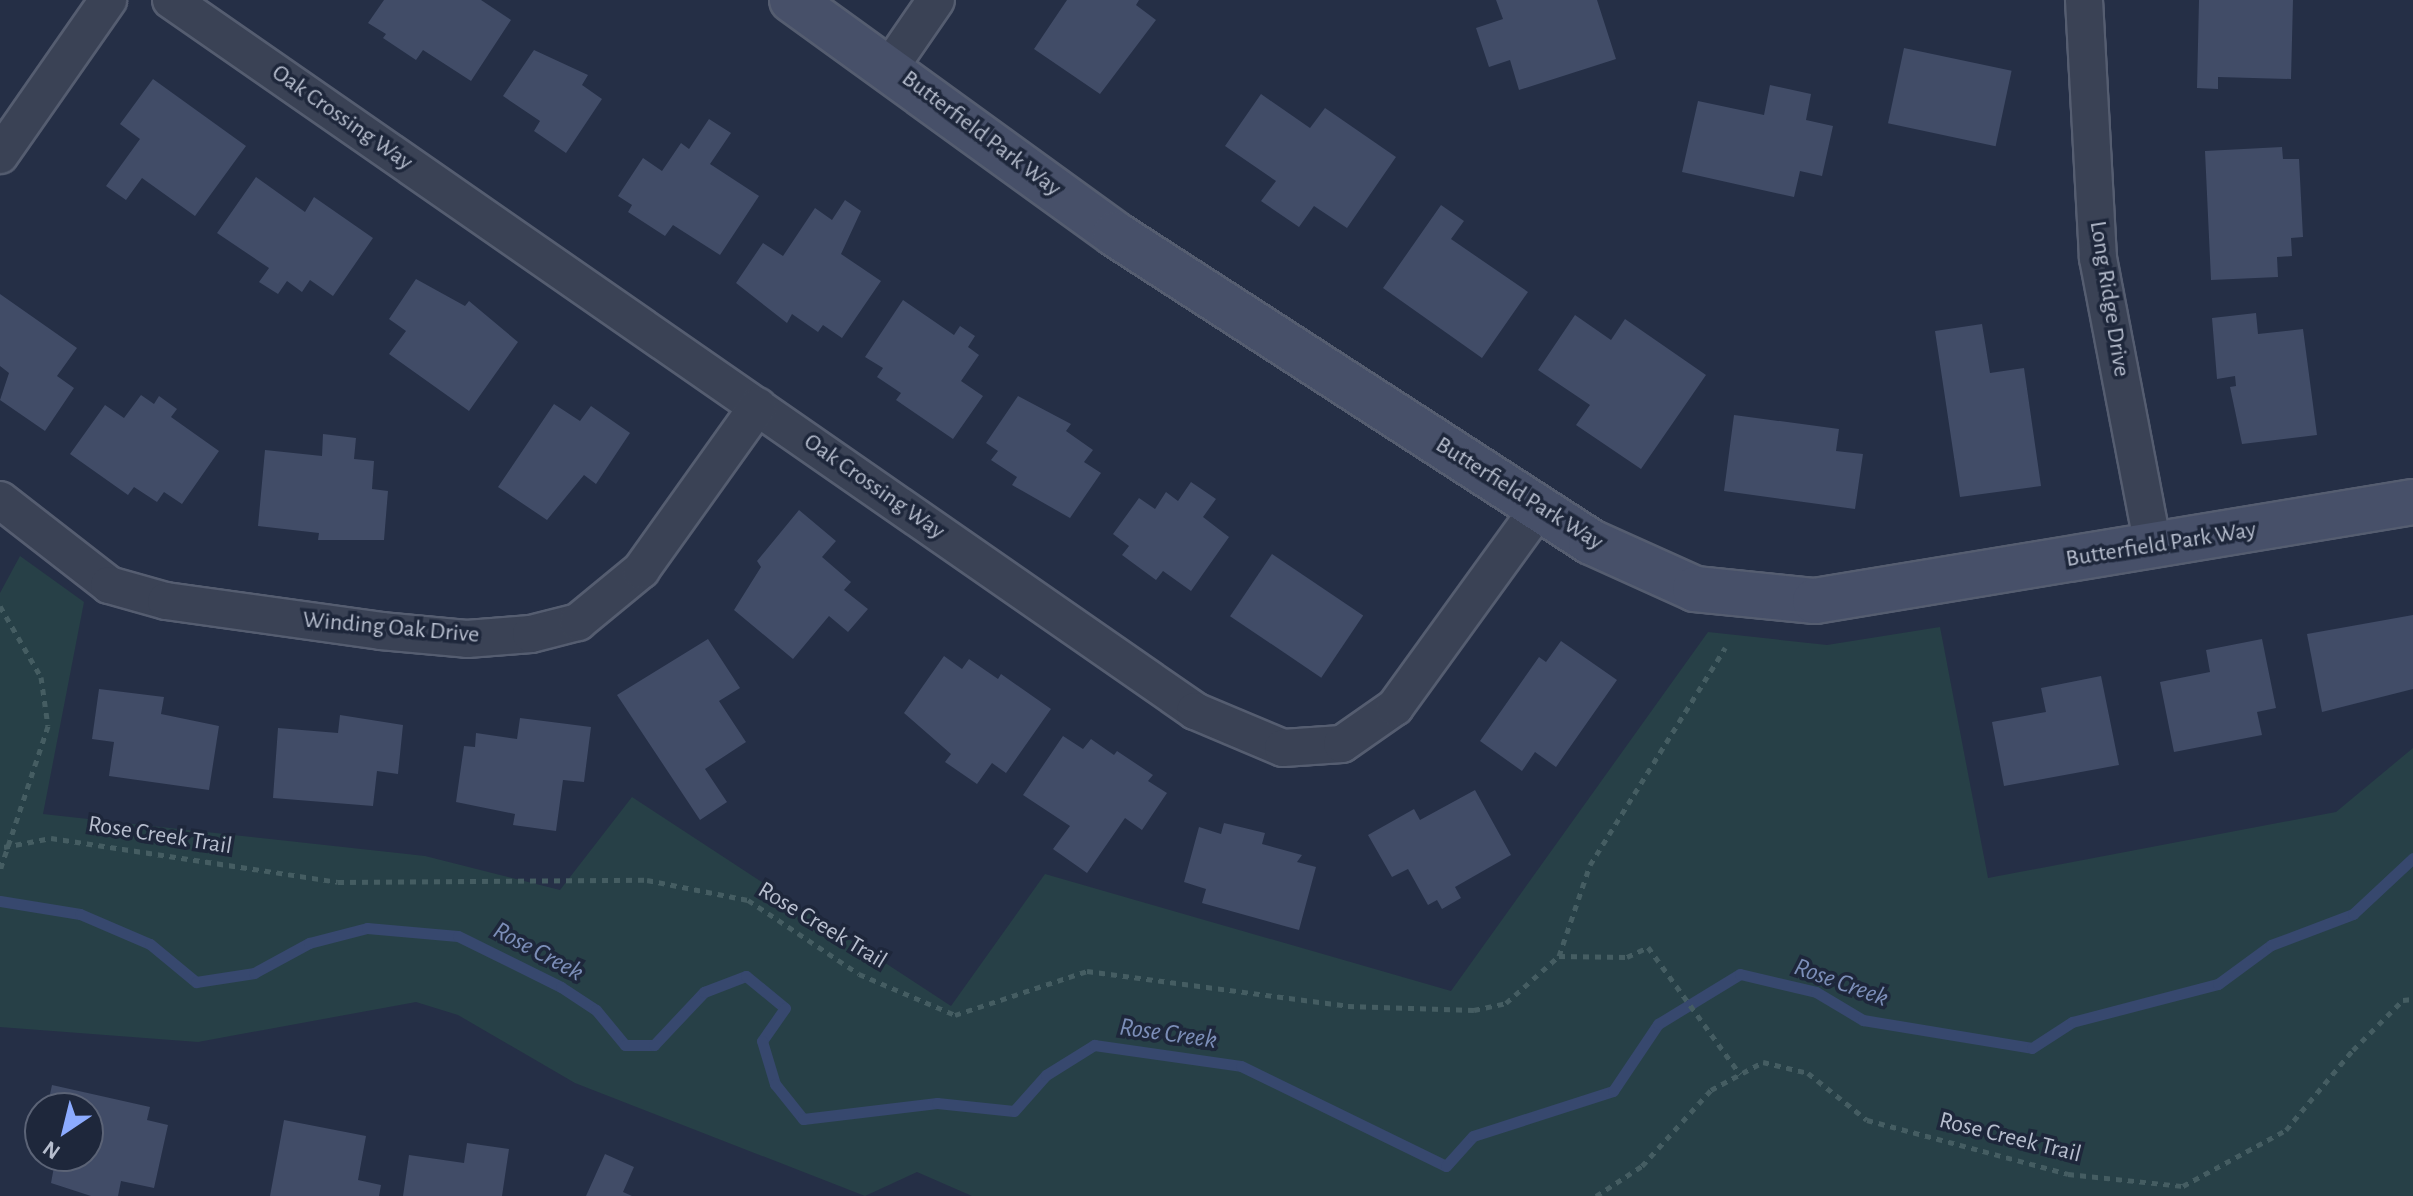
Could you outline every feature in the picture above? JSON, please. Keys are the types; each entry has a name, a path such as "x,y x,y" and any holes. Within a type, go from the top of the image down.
{"street":[{"path":"0,155 108,0"},
{"name":"Oak Crossing Way","path":"171,0 1195,711 1283,748 1342,744 1395,707 1539,508"},
{"name":"Butterfield Park Way","path":"792,0 890,67 1115,234 1591,542 1695,589 1815,601 2413,502"},
{"path":"890,67 936,0"},
{"name":"Long Ridge Drive","path":"2084,0 2098,258 2153,547"},
{"name":"Winding Oak Drive","path":"0,500 109,585 166,601 409,634 531,634 578,622 641,570 758,406"}],"path":[{"path":"0,606 41,677 48,726 4,847 0,870"},
{"path":"1725,648 1590,865 1559,956 1627,957 1648,947 1654,960 1740,1074"},
{"name":"Rose Creek Trail","path":"4,847 51,838 338,882 647,880 748,900 859,974 955,1015 1087,971 1348,1006 1474,1010 1506,1003 1559,956"},
{"name":"Rose Creek Trail","path":"1596,1196 1642,1166 1711,1090 1763,1062 1808,1073 1867,1120 2068,1174 2183,1186 2286,1130 2353,1050 2403,1000 2413,999"}],"green space":[{"path":"20,556 84,602 43,814 425,856 560,890 632,797 951,1006 1045,874 1451,991 1708,632 1827,645 1940,627 1988,878 2336,812 2413,748 2413,1196 972,1196 917,1172 865,1196 575,1083 458,1015 416,1002 198,1042 0,1027 0,593"}],"building":[{"path":"384,0 481,0 511,20 471,81 423,50 416,60 383,38 386,34 368,23"},
{"path":"1067,0 1139,0 1136,5 1156,20 1100,94 1034,49"},
{"path":"1496,0 1597,0 1616,59 1519,90 1510,60 1489,67 1476,28 1503,19"},
{"path":"2199,0 2293,0 2291,79 2218,77 2218,89 2197,88"},
{"path":"1904,48 2012,71 1996,146 1888,123"},
{"path":"534,50 588,75 582,85 602,99 566,153 534,131 540,121 503,96"},
{"path":"153,79 246,146 195,216 142,178 126,200 106,186 140,139 120,124"},
{"path":"1770,85 1811,94 1806,120 1833,126 1822,176 1800,171 1794,197 1682,172 1698,101 1764,115"},
{"path":"1261,94 1310,128 1325,108 1396,157 1347,228 1314,206 1299,227 1261,201 1276,181 1225,146"},
{"path":"709,119 731,133 710,164 759,196 720,255 673,225 665,236 628,212 632,205 618,196 643,158 662,171 681,143 689,149"},
{"path":"2282,147 2283,159 2299,159 2303,237 2291,238 2292,256 2277,257 2278,277 2211,280 2205,151"},
{"path":"256,177 305,212 314,197 373,238 333,296 310,280 302,292 287,281 278,294 259,282 269,268 217,233"},
{"path":"845,200 861,211 841,254 881,281 842,338 823,325 818,332 792,314 787,323 736,283 763,243 783,256 815,208 832,220"},
{"path":"1441,205 1464,221 1451,239 1528,292 1482,358 1383,288"},
{"path":"416,279 465,306 469,301 518,342 469,411 389,354 406,331 389,319"},
{"path":"0,294 77,348 57,376 74,388 45,431 0,400 9,373 0,366"},
{"path":"903,300 954,335 960,326 975,336 968,347 979,355 961,381 983,396 953,439 896,400 901,393 877,377 883,368 865,357"},
{"path":"2256,313 2258,334 2303,329 2317,435 2242,444 2230,387 2236,386 2235,376 2217,379 2212,318"},
{"path":"1575,315 1611,340 1625,319 1706,375 1641,469 1576,425 1590,405 1538,370"},
{"path":"1982,324 1990,373 2024,368 2041,486 1960,497 1935,331"},
{"path":"141,395 154,404 159,396 177,409 171,417 219,451 182,504 164,492 157,502 134,487 128,495 70,454 105,405 124,418"},
{"path":"1018,396 1071,424 1066,431 1093,450 1084,462 1101,473 1070,518 1012,485 1017,477 991,460 998,451 986,443"},
{"path":"554,404 580,421 591,406 630,433 596,484 584,475 547,520 498,487"},
{"path":"1734,415 1839,429 1836,451 1863,454 1855,509 1724,491"},
{"path":"323,434 356,438 354,459 374,461 372,489 388,491 384,540 318,540 319,533 258,526 265,450 322,456"},
{"path":"1191,482 1216,499 1203,517 1229,537 1191,591 1163,571 1156,580 1122,555 1129,546 1113,534 1139,498 1155,509 1166,492 1178,501"},
{"path":"799,510 836,541 822,557 851,582 844,590 868,609 848,632 829,616 793,659 734,610 761,567 757,561"},
{"path":"1272,554 1363,616 1321,678 1230,616"},
{"path":"2413,615 2413,689 2322,712 2307,634"},
{"path":"708,639 740,688 719,701 746,742 705,769 727,802 700,820 617,695"},
{"path":"2262,639 2276,708 2257,712 2262,735 2174,752 2160,682 2210,672 2206,650"},
{"path":"1561,641 1617,680 1556,767 1535,752 1522,771 1480,741 1539,657 1546,662"},
{"path":"944,656 962,669 969,659 998,679 1001,674 1051,709 1006,773 992,763 977,784 945,762 951,754 904,713"},
{"path":"2101,676 2119,765 2004,786 1992,722 2046,712 2041,688"},
{"path":"99,689 164,697 161,714 219,726 209,790 109,776 114,742 92,739"},
{"path":"340,715 403,725 398,774 377,771 373,806 273,798 278,728 338,733"},
{"path":"520,718 591,727 584,782 563,780 556,831 513,825 515,814 456,802 464,746 475,747 476,733 517,739"},
{"path":"1063,736 1083,749 1091,739 1114,755 1117,751 1153,775 1148,781 1167,793 1142,830 1125,818 1087,873 1053,849 1070,826 1023,795"},
{"path":"1475,790 1511,855 1455,887 1461,898 1442,909 1437,900 1428,905 1408,869 1392,877 1368,835 1414,809 1420,820"},
{"path":"1224,823 1265,833 1262,844 1302,855 1297,862 1316,867 1299,930 1202,903 1206,889 1184,882 1199,827 1221,834"},
{"path":"52,1085 83,1092 50,1092"},
{"path":"104,1097 150,1107 147,1120 168,1125 154,1188 121,1181 118,1196 91,1196 51,1183 53,1172 104,1172"},
{"path":"284,1120 366,1136 358,1180 381,1185 379,1196 270,1196"},
{"path":"467,1143 509,1149 502,1196 403,1196 409,1155 464,1163"},
{"path":"605,1154 634,1167 623,1192 632,1196 586,1196"}],"waterway":[{"name":"Rose Creek","path":"0,901 80,914 150,944 196,982 254,973 309,943 367,928 458,936 561,987 596,1010 625,1045 654,1045 704,992 746,976 785,1008 762,1041 775,1084 803,1119 937,1103 1014,1111 1046,1075 1094,1045 1241,1066 1446,1166 1473,1136 1613,1091 1658,1024 1740,974 1816,992 1863,1020 2032,1048 2072,1022 2218,984 2271,945 2353,914 2413,858"}]}
